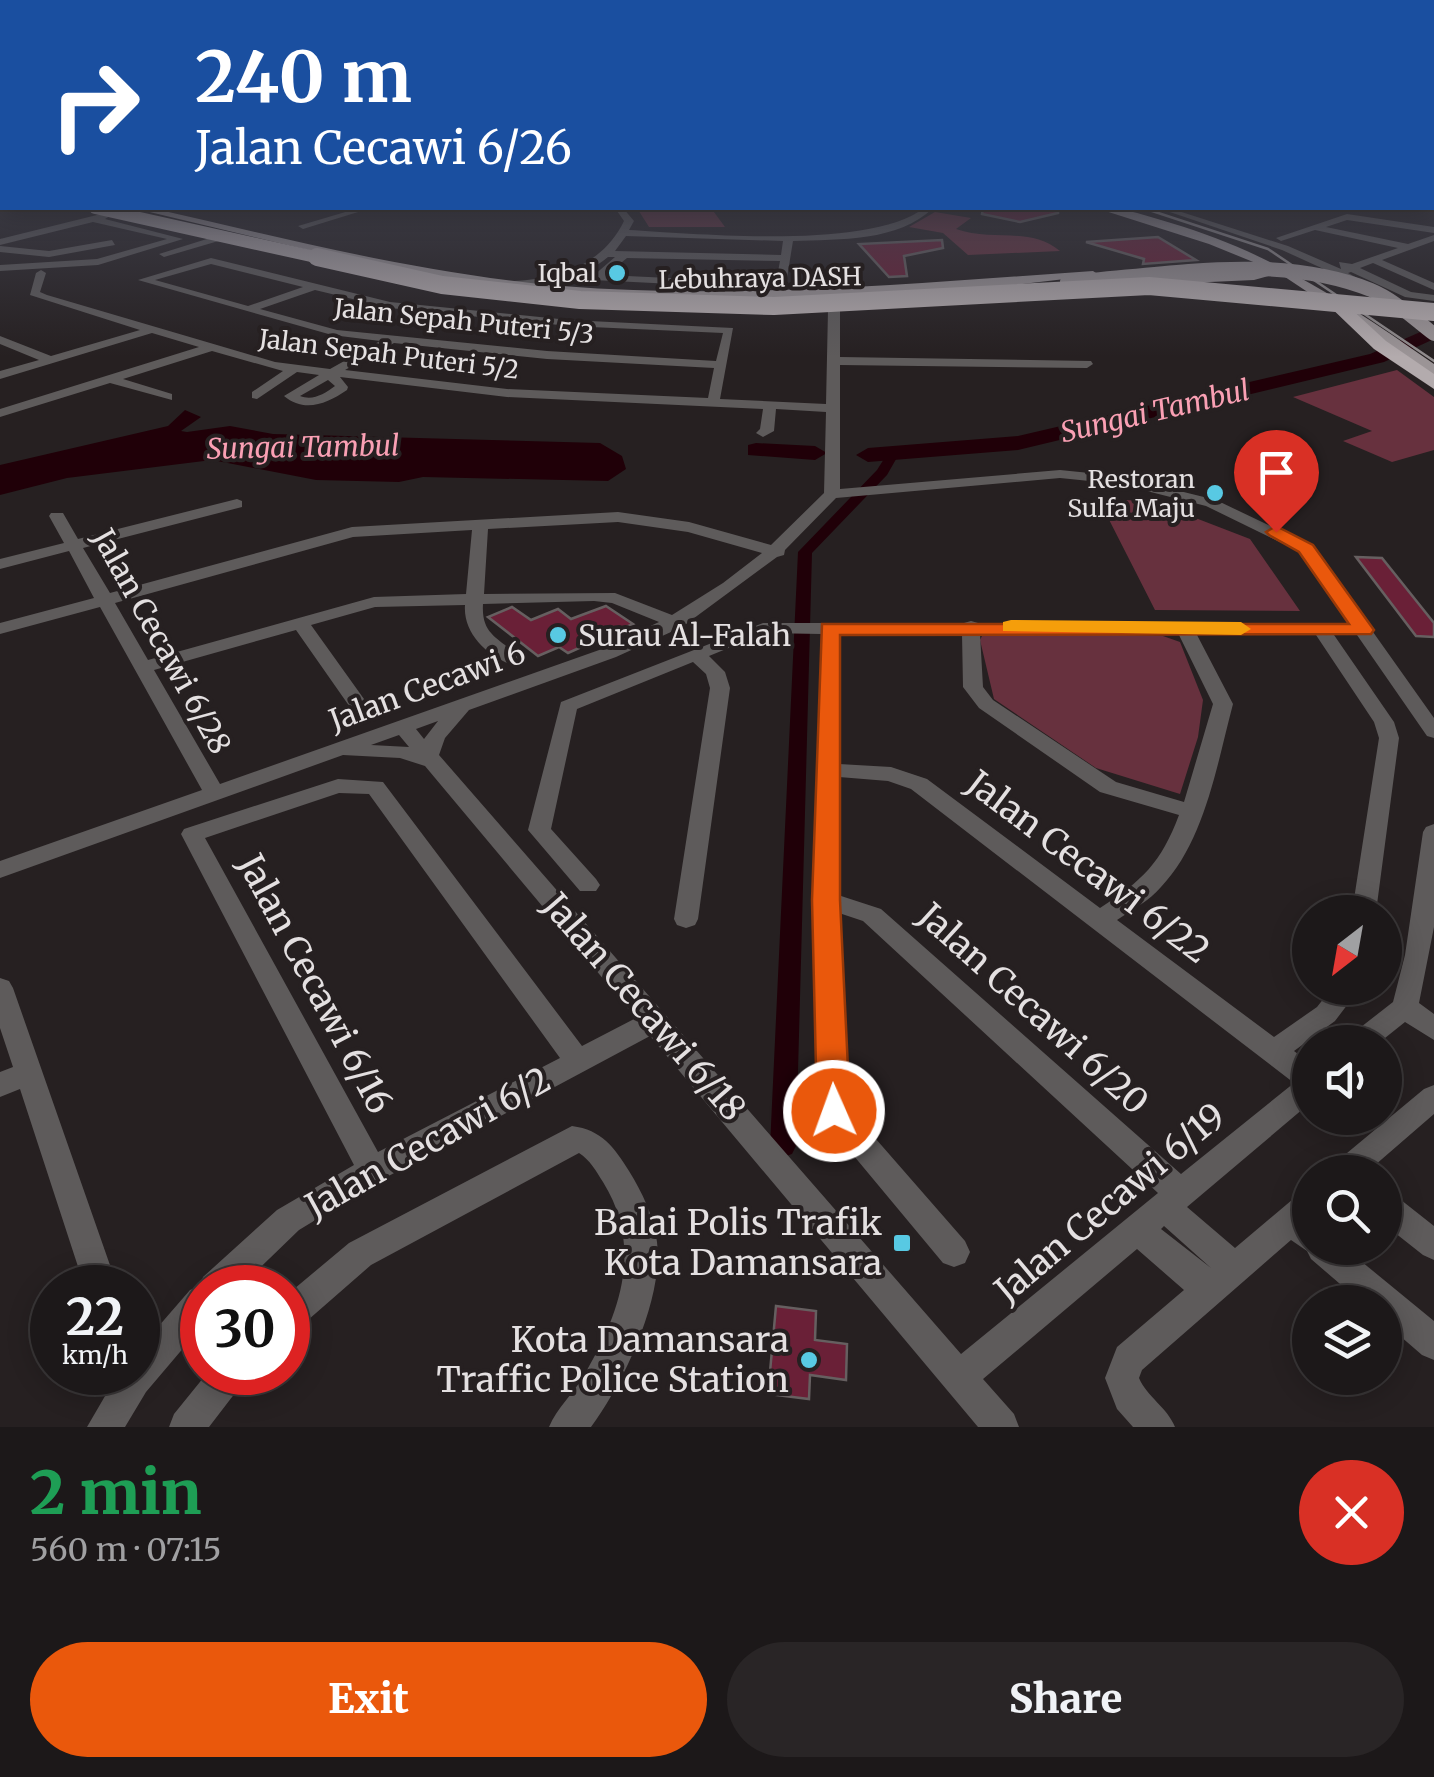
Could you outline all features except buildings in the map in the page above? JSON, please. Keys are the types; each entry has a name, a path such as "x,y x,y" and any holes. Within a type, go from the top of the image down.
{"highway":[{"name":"Lebuhraya DASH","path":"157,224 442,284 580,300 774,306 1150,286 1434,311"},
{"name":"Lebuhraya DASH","path":"188,224 414,272 584,294 778,298 1137,281 1224,284 1434,311"},
{"path":"1349,273 1434,311"},
{"path":"1330,298 1411,342 1434,382"}],"main road":[{"path":"183,224 424,278 555,294 788,301 1228,268 1254,276"},
{"path":"183,224 208,234 202,241"},
{"path":"193,224 227,234 506,284 601,291 869,295 1254,276 1281,264"},
{"path":"210,224 348,255"},
{"path":"1156,224 1281,264 1330,298"},
{"path":"1170,224 1281,264 1384,316 1411,342"},
{"path":"1202,237 1237,255 1240,261 1228,268"},
{"path":"202,241 237,240 286,248"},
{"path":"869,295 1258,271 1297,273 1376,292 1434,371"},
{"path":"1349,273 1357,289 1384,307 1384,316"},
{"path":"1211,278 1282,284 1330,298"}],"street":[{"path":"0,245 61,224"},
{"path":"0,273 98,262 178,239 133,224"},
{"path":"303,226 312,224"},
{"path":"629,224 630,235"},
{"path":"506,284 573,277 630,235 789,239 880,234 912,224"},
{"path":"1212,224 1409,295 1434,298"},
{"path":"1321,224 1281,238 1349,273"},
{"path":"1314,227 1410,248"},
{"path":"0,273 40,275 128,265 227,234"},
{"path":"1349,273 1434,238"},
{"path":"624,254 597,278 773,286 781,284 789,239"},
{"path":"0,245 49,254 112,243"},
{"path":"602,254 786,258"},
{"name":"Jalan Sepah Puteri 5/3","path":"206,261 314,286 390,305 569,323 729,330 722,365 392,339 336,333 144,280 206,261"},
{"path":"1376,261 1434,287"},
{"name":"Jalan Sepah Puteri 5/2","path":"40,275 34,293 43,297 210,348 295,368 507,393 833,408"},
{"path":"573,277 579,286 601,291"},
{"path":"249,310 314,286"},
{"path":"788,301 834,310 869,295"},
{"path":"834,310 832,494 858,495 1060,474 1180,494 1243,516 1306,548 1434,732"},
{"path":"0,375 151,330"},
{"path":"335,374 392,339"},
{"path":"0,340 52,360"},
{"path":"0,413 210,348"},
{"path":"834,361 1087,364"},
{"path":"713,403 722,365"},
{"path":"257,395 295,368"},
{"path":"114,380 167,397"},
{"path":"763,433 768,431 770,405"},
{"name":"Jalan Cecawi 6","path":"1,867 609,653 676,623 778,552 832,494"},
{"path":"0,564 238,504"},
{"name":"Jalan Cecawi 6/28","path":"57,516 214,795"},
{"path":"0,629 352,532 618,517 689,526 778,552"},
{"path":"480,524 472,599 479,633 510,658"},
{"path":"142,667 374,602 614,598 676,623"},
{"path":"299,622 358,706"},
{"path":"588,885 539,830 567,708 755,630 970,626 1185,629 1326,637 1363,630"},
{"path":"970,626 973,687 986,704 1108,786 1190,811"},
{"path":"811,628 828,770 826,900 834,1111 954,1252"},
{"path":"1099,920 1152,883 1164,869 1190,811 1222,704 1185,629"},
{"path":"1326,637 1384,722 1388,738 1366,895"},
{"path":"686,918 720,688 715,672 694,654"},
{"path":"314,758 374,750 430,759 442,726 478,700"},
{"name":"Jalan Cecawi 6/18","path":"402,726 1001,1427"},
{"name":"Jalan Cecawi 6/22","path":"828,770 891,774 919,784 1292,1067"},
{"name":"Jalan Cecawi 6/16","path":"372,1170 192,834 338,786 375,788 578,1060"},
{"path":"1383,1025 1404,1008 1418,955 1434,832"},
{"name":"Jalan Cecawi 6/20","path":"826,900 872,915 1172,1200 1222,1280"},
{"path":"0,988 94,1265"},
{"path":"1404,1008 1434,1029"},
{"name":"Jalan Cecawi 6/2","path":"239,1265 288,1220 372,1170 656,1020"},
{"path":"0,1085 29,1072"},
{"name":"Jalan Cecawi 6/19","path":"959,1378 1172,1200 1292,1074"},
{"path":"1366,1155 1434,1098"},
{"path":"310,1296 360,1254 572,1139 595,1144 631,1198 642,1249 621,1340 598,1391 568,1427"},
{"path":"1402,1220 1434,1245"},
{"path":"1138,1229 1222,1280"},
{"path":"1157,1427 1129,1397 1122,1378 1129,1359 1222,1280 1292,1229"},
{"path":"1342,1265 1434,1344"},
{"path":"160,1347 180,1326"},
{"path":"106,1427 123,1395"},
{"path":"186,1427 212,1395"}],"shaded area":[{"path":"647,224 722,224 725,227 649,227"},
{"path":"915,224 963,224 956,229 1023,236 1060,251 968,255 943,233 909,227"},
{"path":"1397,370 1434,397 1434,450 1392,462 1343,441 1372,431 1293,397"},
{"path":"1098,498 1154,502 1250,539 1300,611 1155,610"},
{"path":"984,632 1163,636 1180,642 1203,700 1198,737 1180,794 1096,768 994,699 980,640"}],"water":[{"path":"185,410 201,417 181,431 187,432 230,426 273,434 600,443 622,456 626,469 608,481 423,477 399,482 316,480 212,460 67,478 0,495 0,465 168,426"}],"waterway":[{"name":"Sungai Tambul","path":"868,455 1018,443 1377,358 1434,332"},
{"name":"Sungai Tambul","path":"756,450 815,453"},
{"path":"783,1146 805,552 882,472 893,454"}],"railway":[{"path":"1191,224 1268,249 1434,361"}],"slow traffic":[{"path":"1011,627 1241,629"}],"place":[{"name":"Iqbal","path":"617,273"},
{"name":"Restoran Sulfa Maju","path":"1215,493"},
{"name":"Surau Al-Falah","path":"558,635"},
{"name":"Balai Polis Trafik Kota Damansara","path":"902,1243"},
{"name":"Kota Damansara Traffic Police Station","path":"809,1360"}],"route":[{"path":"834,1111 826,900 830,628 1363,630 1306,548 1276,532"}]}
